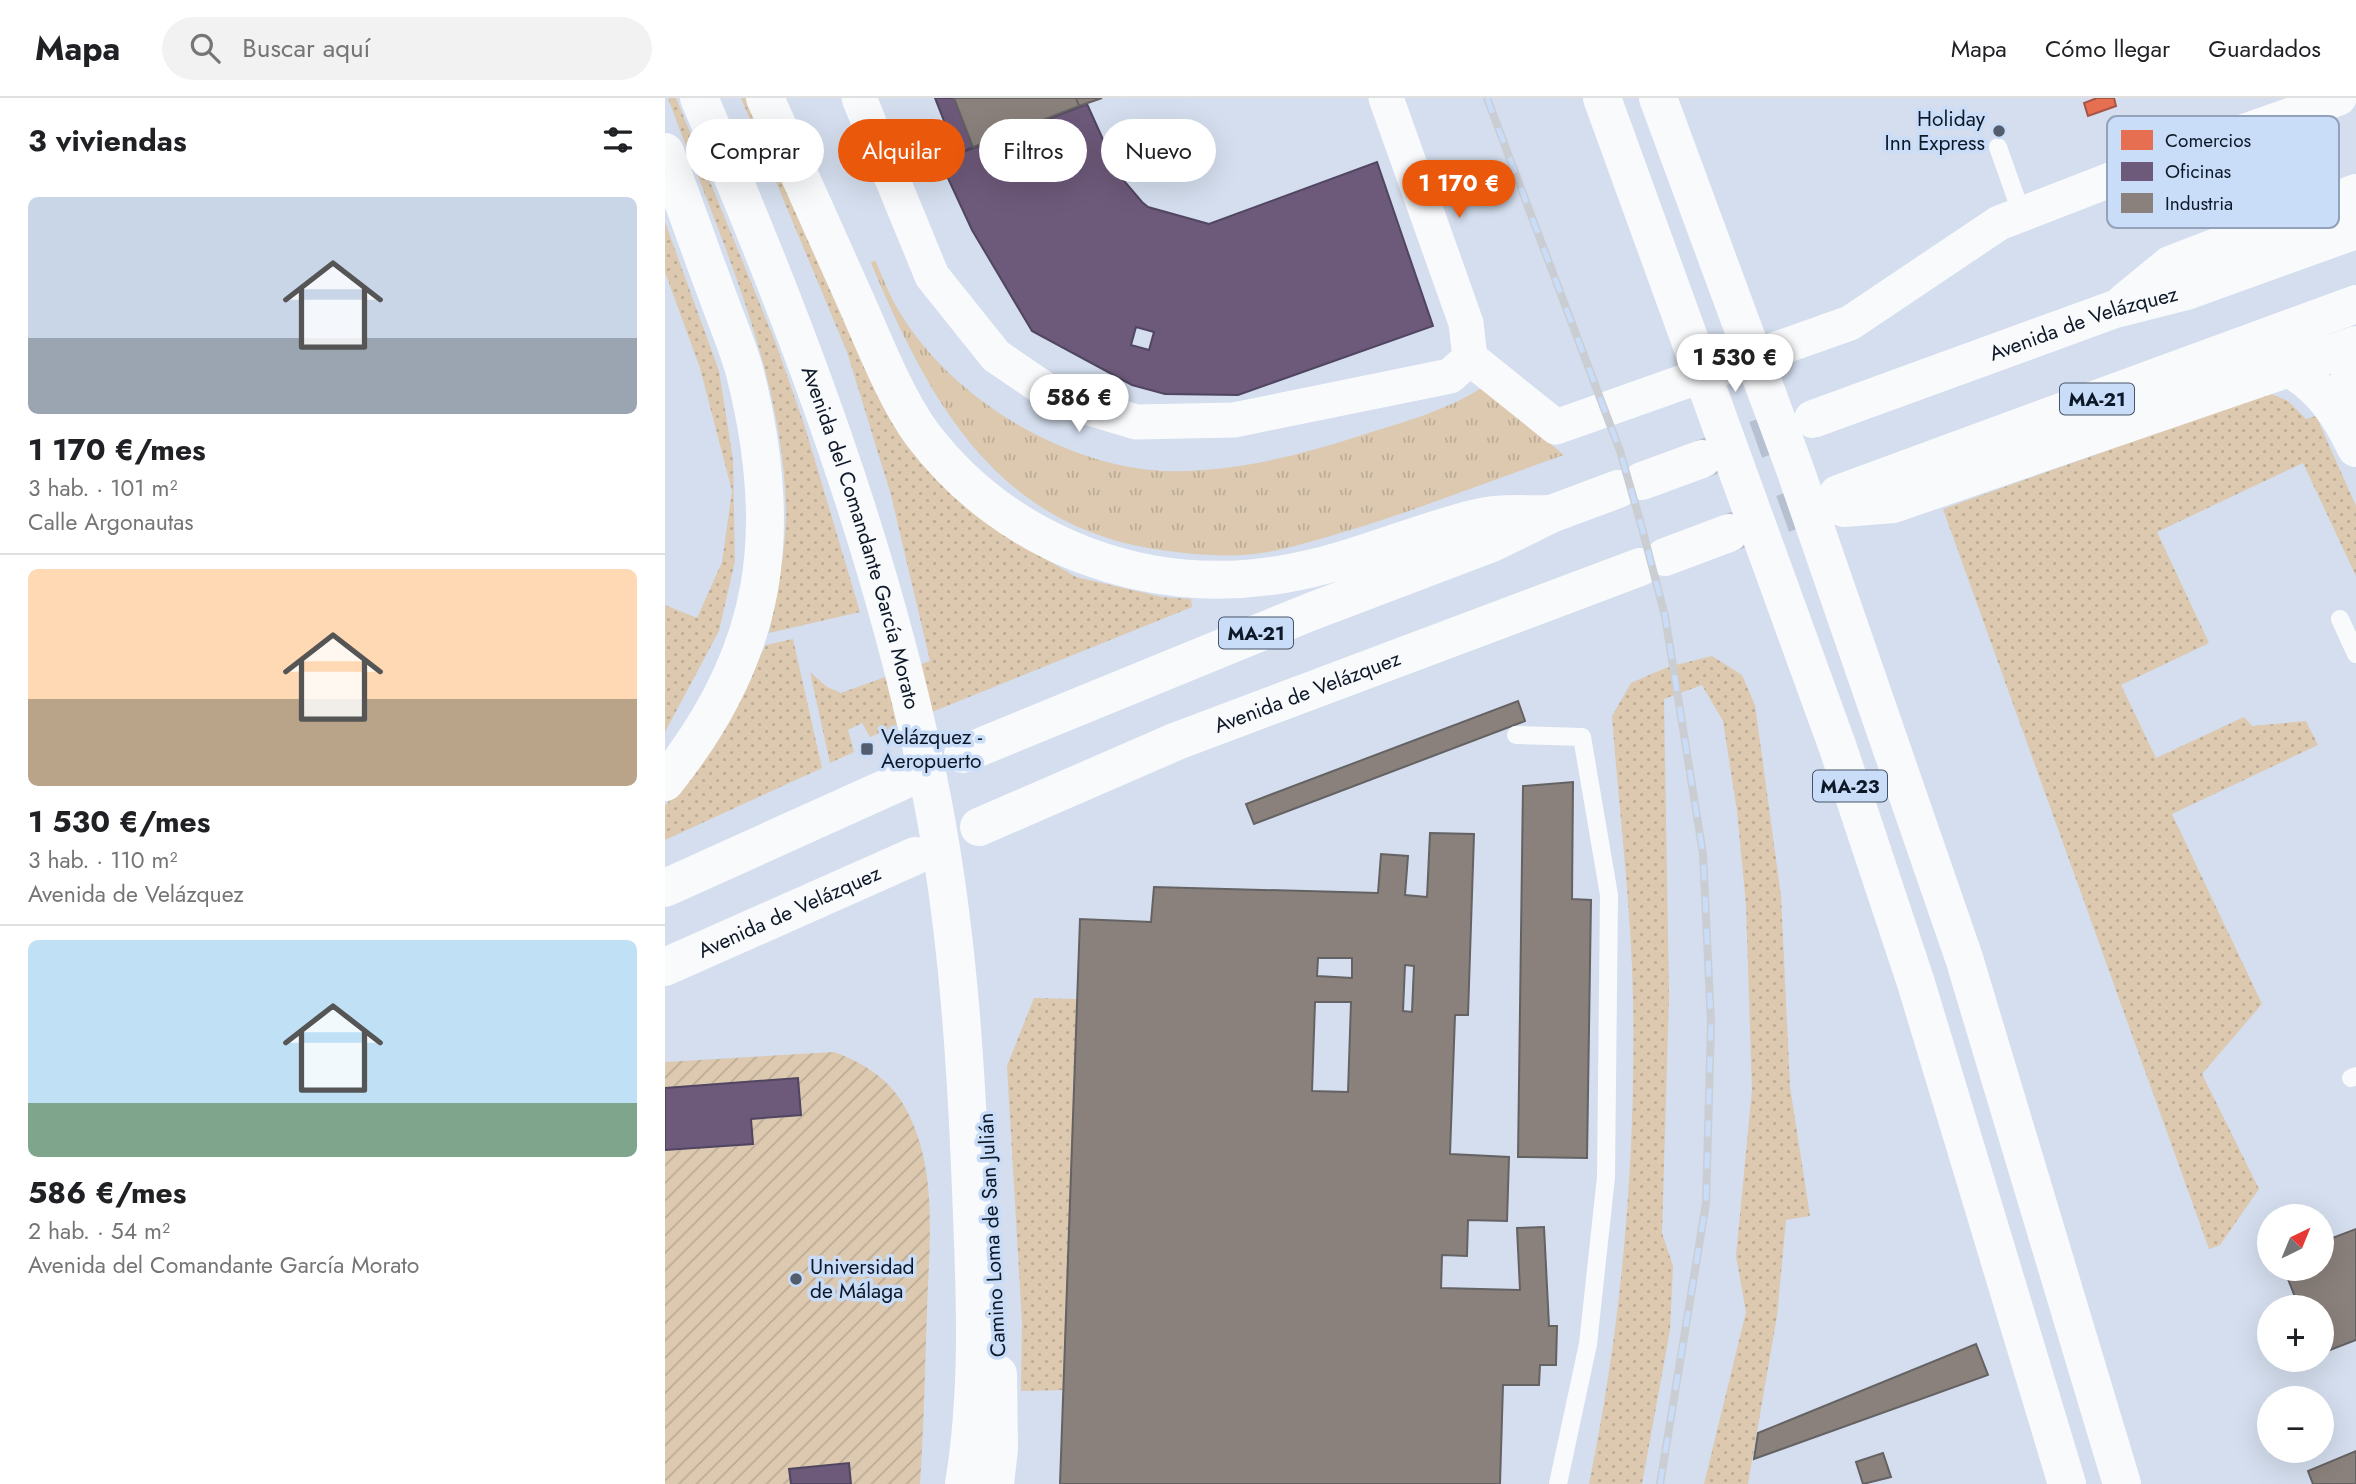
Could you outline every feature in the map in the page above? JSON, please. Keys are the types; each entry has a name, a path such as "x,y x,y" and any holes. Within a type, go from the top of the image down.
{"main road":[{"name":"Avenida del Comandante García Morato","path":"699,98 755,228 929,699 949,795 966,990"},
{"name":"Avenida del Comandante García Morato","path":"717,98 772,226 872,495 895,607"},
{"path":"765,98 878,352 921,432 965,482 1020,526 1082,555 1147,574 1215,580 1282,575 1352,559 1478,517 1551,514"},
{"name":"MA-23","path":"1602,98 1842,761 1916,983 2067,1484"},
{"name":"MA-23","path":"1658,98 1805,498 1959,945 2122,1484"},
{"path":"665,152 744,370 763,463 764,538 758,599 746,646 716,710 695,744 665,782"},
{"path":"2339,200 2356,193"},
{"path":"2115,309 2170,265 2266,228"},
{"name":"Avenida de Velázquez","path":"1813,419 2115,309 2186,291 2356,230"},
{"name":"MA-21","path":"2289,368 1893,504 1841,501 2356,304"},
{"path":"2289,368 2356,345"},
{"path":"2350,435 2345,393 2356,358"},
{"path":"2289,368 2310,380 2350,435"},
{"name":"MA-21","path":"963,754 1310,612 1492,543 1551,514 1702,459"},
{"name":"Avenida de Velázquez","path":"979,827 1190,736 1730,533"},
{"path":"665,888 902,781"},
{"name":"Avenida de Velázquez","path":"665,967 915,856"},
{"name":"Camino Loma de San Julián","path":"964,1484 971,1442 975,1309 966,990"},
{"name":"Camino Loma de San Julián","path":"966,990 997,1294 999,1450 995,1484"}],"street":[{"path":"859,98 932,276 996,356 1059,399 1136,422 1234,420 1450,376 1470,358"},
{"path":"1386,98 1466,323 1470,358 1556,427 1850,323 1999,223 2107,182"},
{"path":"2288,116 2339,98"}],"lane":[{"path":"1998,147 2022,215"},
{"path":"2340,619 2356,654"},
{"path":"1516,735 1582,737 1609,895 1606,1177 1588,1344 1558,1484"}],"green space":[{"path":"668,98 676,98 686,123 686,145"},
{"path":"741,98 748,98 760,119 750,119"},
{"path":"700,182 710,182 775,341 805,427 860,612 769,633 786,527 782,459 760,353 726,249"},
{"path":"776,182 795,182 987,524 1076,577 1162,597 1191,599 1192,607 870,737 862,723 848,730 854,752 830,763 810,672 827,687 841,693 930,661 891,495 847,352"},
{"path":"665,222 719,371 733,460 735,561 719,631 665,732 665,605 697,618 722,562 732,491 700,368 665,272"},
{"path":"875,260 900,313 924,346 953,376 986,404 1023,428 1062,447 1103,461 1144,469 1185,471 1272,460 1335,444 1421,416 1483,387 1564,455 1386,519 1264,553 1196,554 1168,551 1109,538 1058,517 1015,488 978,452 947,411 919,365 871,263"},
{"path":"2269,393 2288,401 2306,419 2316,416 2356,506 2356,576 2303,463 2157,532 2209,643 2121,685 2156,758 2244,717 2252,726 2306,721 2318,745 2172,814 2262,1004 2202,1074 2259,1189 2220,1245 2209,1249 1943,509"},
{"path":"793,639 822,768 665,840 665,806 712,747 766,645"},
{"path":"1712,656 1742,675 1755,705 1781,896 1790,1087 1810,1216 1786,1220 1777,1316 1748,1484 1704,1484 1746,1312 1736,1256 1752,1090 1746,905 1737,811 1723,721 1702,685 1664,699 1669,997 1662,1233 1673,1266 1670,1330 1642,1484 1589,1484 1618,1303 1632,1120 1632,962 1612,716 1631,683 1668,667"},
{"path":"1034,998 1077,999 1064,1390 1021,1391 1022,1322 1007,1066"},
{"name":"Universidad de Málaga","path":"834,1052 858,1062 896,1093 909,1115 924,1161 930,1235 920,1484 665,1484 665,1062"}],"building: Comercios":[{"path":"2097,98 2114,98 2116,106 2088,116 2084,103"}],"building: Oficinas":[{"path":"935,98 954,98 962,119 943,119"},
{"path":"1087,104 1101,135 1101,182 1125,182 1148,207 1209,224 1377,162 1433,326 1238,395 1165,394 1132,385 1032,331 972,230 950,182 965,182 965,151 979,146 979,182 1087,182 1087,119 1048,119","holes":["1136,327 1154,332 1149,350 1131,345"]},
{"path":"965,126 973,147 965,150"},
{"path":"798,1078 801,1115 751,1119 753,1144 665,1150 665,1088"},
{"path":"849,1463 851,1484 791,1484 789,1469"}],"building: Industria":[{"path":"954,98 1076,98 1079,106 1045,119 979,119 979,145 973,147 965,119 962,119"},
{"path":"1076,98 1102,98 1079,106"},
{"path":"1518,701 1525,721 1254,824 1246,804"},
{"path":"1573,782 1572,899 1591,900 1587,1158 1518,1157 1523,786"},
{"path":"1430,833 1474,834 1468,1015 1455,1015 1450,1154 1509,1157 1507,1221 1468,1220 1467,1256 1442,1255 1441,1288 1520,1290 1517,1228 1544,1227 1549,1326 1557,1326 1556,1365 1540,1365 1539,1385 1503,1385 1500,1484 1060,1484 1080,919 1151,922 1154,887 1378,893 1381,854 1408,856 1405,895 1427,897","holes":["1318,958 1352,958 1352,978 1317,976","1405,965 1414,966 1412,1012 1403,1011","1315,1002 1351,1002 1348,1092 1312,1091"]},
{"path":"2356,1229 2356,1340 2334,1348 2334,1295 2294,1295 2289,1281 2335,1281 2335,1237"},
{"path":"1976,1344 1988,1375 1754,1459 1758,1433"},
{"path":"2356,1451 2356,1484 2313,1484 2308,1471 2334,1463 2334,1460"},
{"path":"1883,1453 1891,1477 1863,1484 1856,1462"}],"tunnel":[{"path":"1702,459 1811,420"},
{"path":"1729,533 1838,494"}],"railway":[{"path":"1487,98 1620,451 1665,616 1703,854 1711,1023 1706,1203 1660,1484"}],"place":[{"name":"Holiday Inn Express","path":"1999,131"},
{"name":"Velázquez - Aeropuerto","path":"867,749"},
{"name":"Universidad de Málaga","path":"796,1279"}]}
